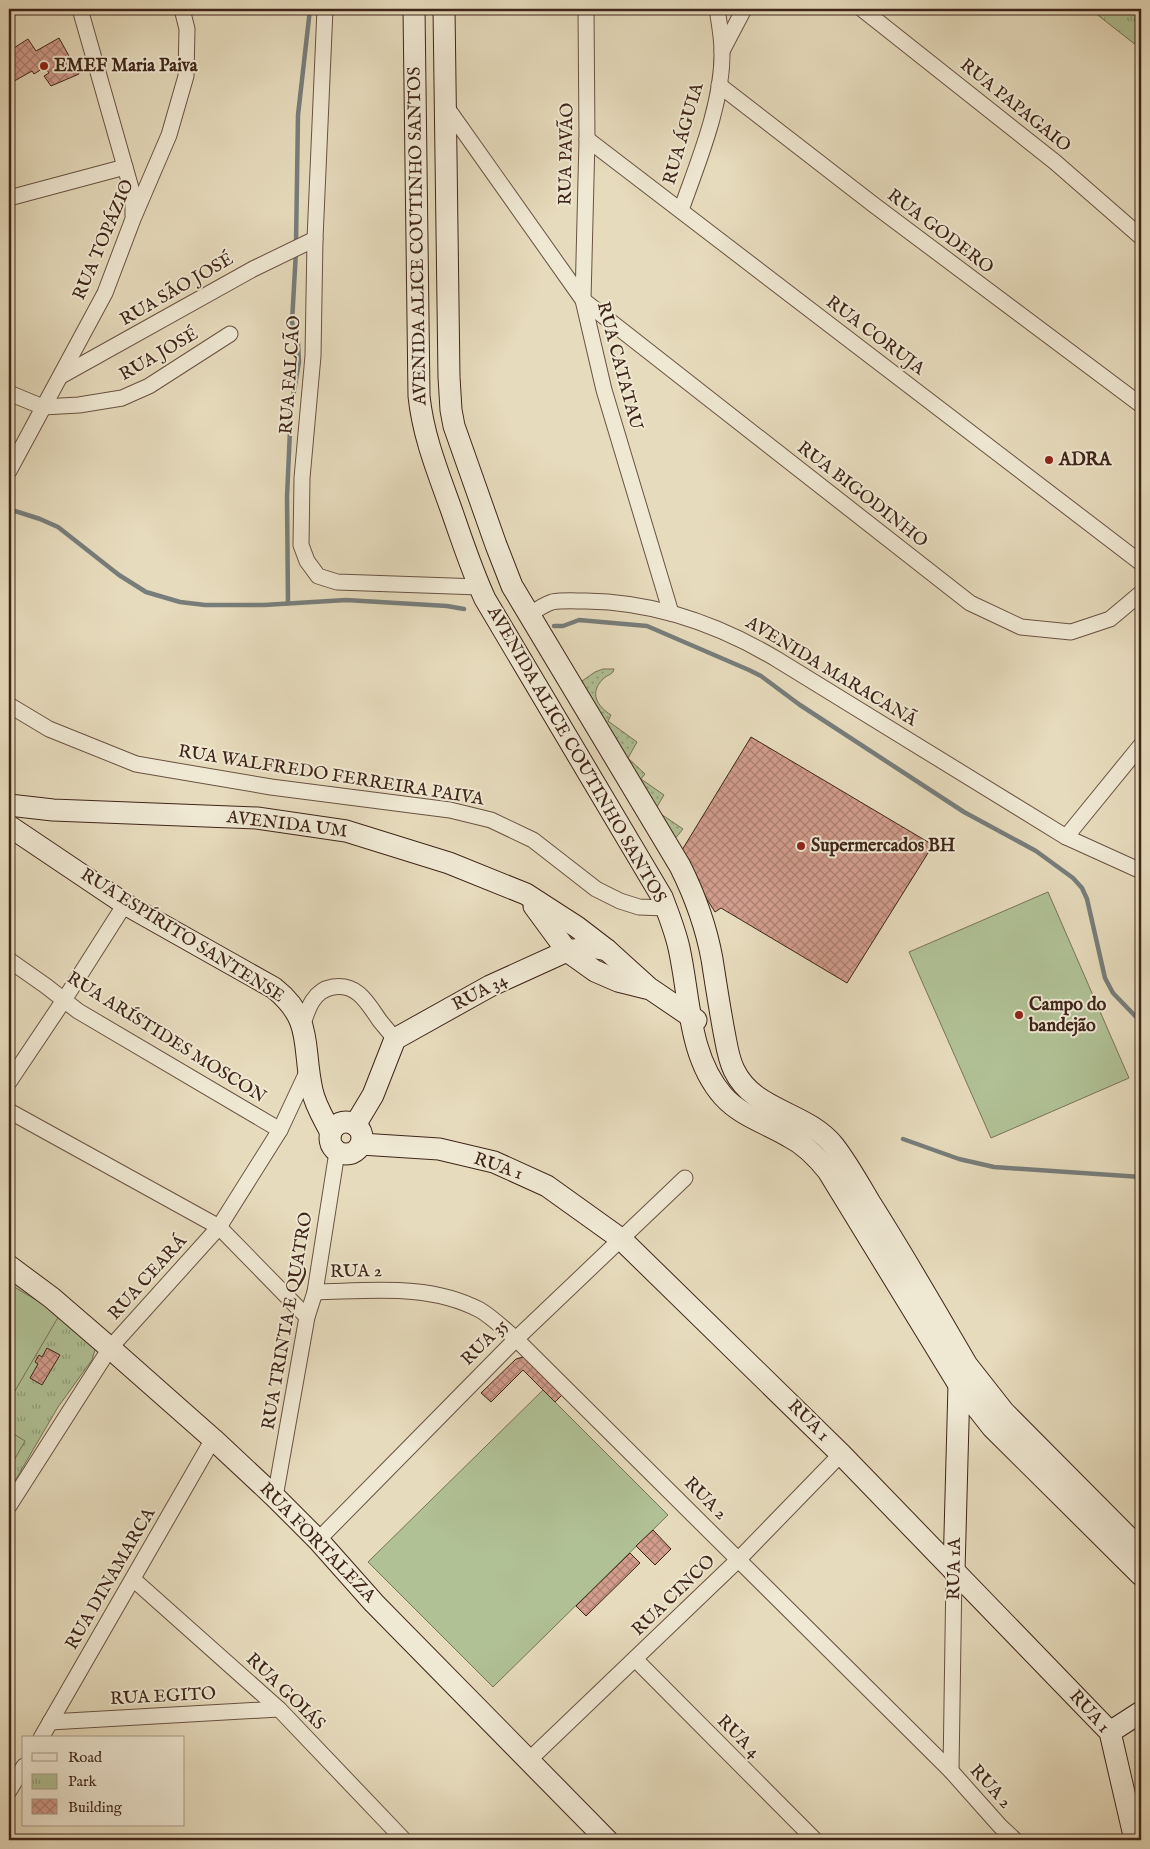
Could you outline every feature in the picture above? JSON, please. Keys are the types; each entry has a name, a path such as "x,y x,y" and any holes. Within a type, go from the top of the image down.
{"street":[{"path":"80,9 132,196 133,219"},
{"name":"RUA TOPÁZIO","path":"9,471 105,293 133,219 169,135 186,76 187,29 182,9"},
{"name":"RUA FALCÃO","path":"326,9 315,240 313,356 302,478 301,545 308,561 318,576 337,582 480,587"},
{"name":"AVENIDA ALICE COUTINHO SANTOS","path":"414,9 419,396 425,434 480,587 495,618 654,881 666,908 679,948 690,1016 701,1058 707,1072 722,1095 740,1112 800,1143 828,1170 967,1380 1004,1412 1141,1550"},
{"name":"AVENIDA ALICE COUTINHO SANTOS","path":"444,9 451,410 459,442 512,586 689,884 699,909 708,941 719,1006 734,1070 747,1089 758,1098 770,1106 806,1122 817,1129 834,1146 885,1226 992,1427 1141,1575"},
{"name":"RUA PAVÃO","path":"583,300 586,9"},
{"name":"RUA ÁGUIA","path":"681,210 706,140 719,85 722,51 717,9"},
{"path":"722,51 744,9"},
{"name":"RUA PAPAGAIO","path":"862,9 1055,162 1141,237"},
{"name":"RUA GODERO","path":"719,85 874,205 1141,405"},
{"name":"RUA CATATAU","path":"445,105 583,300 604,390 671,613"},
{"name":"RUA CORUJA","path":"586,139 1141,563"},
{"path":"9,198 124,167"},
{"name":"RUA SÃO JOSÉ","path":"60,377 253,268 315,240"},
{"name":"RUA BIGODINHO","path":"583,300 970,604 1021,627 1071,632 1110,619 1141,593"},
{"name":"RUA JOSÉ","path":"43,408 79,405 122,398 149,386 230,334"},
{"path":"9,394 43,408"},
{"name":"AVENIDA MARACANÃ","path":"528,615 546,604 554,602 616,603 671,613 703,623 754,646 1066,837 1141,871"},
{"name":"RUA WALFREDO FERREIRA PAIVA","path":"9,705 49,729 136,764 271,787 450,810 491,820 533,840 596,888 620,901 639,907 666,908"},
{"path":"1066,837 1141,745"},
{"name":"AVENIDA UM","path":"9,805 53,810 257,818 346,831 449,863 526,894 577,927 607,950 649,988 690,1016 713,1038 734,1070"},
{"name":"RUA ESPÍRITO SANTENSE","path":"11,831 125,904 274,988 286,997 297,1011 303,1024 312,1092 334,1142"},
{"name":"AVENIDA UM","path":"526,894 567,951 594,971 618,981 649,988"},
{"path":"9,1082 125,904"},
{"name":"RUA 34","path":"395,1039 490,986 567,951 582,947 607,950"},
{"name":"RUA ARÍSTIDES MOSCON","path":"9,960 78,1011 280,1130"},
{"path":"303,1024 309,1006 318,994 331,987 344,986 356,991 363,997 395,1039 358,1134 357,1150 351,1154 344,1154 334,1142 335,1127 341,1123 348,1122 358,1134"},
{"name":"RUA CEARÁ","path":"9,1506 110,1348 219,1227 280,1130 308,1070"},
{"path":"9,1111 219,1227 308,1317"},
{"name":"RUA 1","path":"358,1134 440,1149 494,1162 547,1186 621,1239 841,1454 1110,1732 1135,1840"},
{"name":"RUA TRINTA E QUATRO","path":"276,1497 308,1317 315,1292 334,1142"},
{"name":"RUA 35","path":"318,1540 516,1338 684,1178"},
{"name":"RUA FORTALEZA","path":"9,1266 52,1298 110,1348 276,1497 318,1540 374,1603 607,1840"},
{"name":"RUA 2","path":"315,1292 405,1290 446,1296 481,1311 516,1338 951,1771 999,1833 1015,1840"},
{"name":"RUA 1A","path":"951,1771 954,1571 967,1380"},
{"name":"RUA DINAMARCA","path":"42,1736 213,1439"},
{"name":"RUA CINCO","path":"529,1760 636,1660 739,1559 841,1454"},
{"name":"RUA GOIÁS","path":"132,1579 279,1709 404,1840"},
{"name":"RUA 4","path":"636,1660 815,1840"},
{"name":"RUA EGITO","path":"50,1722 279,1709"},
{"path":"1110,1732 1141,1712"},
{"path":"9,1790 22,1769"}],"green space":[{"path":"1090,9 1141,9 1141,49"},
{"path":"603,669 614,669 596,689 596,699 602,708 611,715 608,721 637,742 628,758 645,774 641,779 664,795 655,810 683,829 673,841 582,686 582,681"},
{"name":"Campo do bandejão","path":"1048,892 1129,1078 991,1138 909,952"},
{"path":"9,1264 95,1345 95,1350 92,1360 58,1407 9,1491"},
{"path":"9,1284 60,1314 9,1401"},
{"path":"543,1390 668,1515 493,1687 368,1562"},
{"path":"9,1431 25,1441 9,1469"}],"building":[{"path":"59,38 79,74 51,86 44,76 49,73 45,67 34,74 32,71 9,84 9,51 28,39 36,51"},
{"path":"751,737 933,845 847,983 721,908 715,912 679,855"},
{"path":"47,1348 60,1355 42,1385 30,1378 38,1364 35,1362 39,1355 42,1357"},
{"path":"523,1357 564,1393 555,1402 523,1370 491,1402 481,1393 516,1359"},
{"path":"653,1530 671,1549 655,1565 636,1546"},
{"path":"630,1553 640,1563 586,1616 576,1606"}],"waterway":[{"path":"296,244 298,115 310,9"},
{"path":"288,603 287,497 291,408 299,362 298,343 292,322 296,251"},
{"path":"9,509 58,527 119,575 146,592 180,602 205,605 264,605 346,600 447,606 464,609"},
{"path":"554,626 563,626 579,620 647,626 749,670 761,676 800,705 964,812 1036,851 1073,878 1082,888 1087,899 1105,978 1113,993 1141,1022"},
{"path":"903,1139 959,1159 994,1167 1141,1177"}],"place":[{"name":"EMEF Maria Paiva","path":"44,66"},
{"name":"ADRA","path":"1049,460"},
{"name":"Supermercados BH","path":"801,846"},
{"name":"Campo do bandejão","path":"1019,1015"}]}
